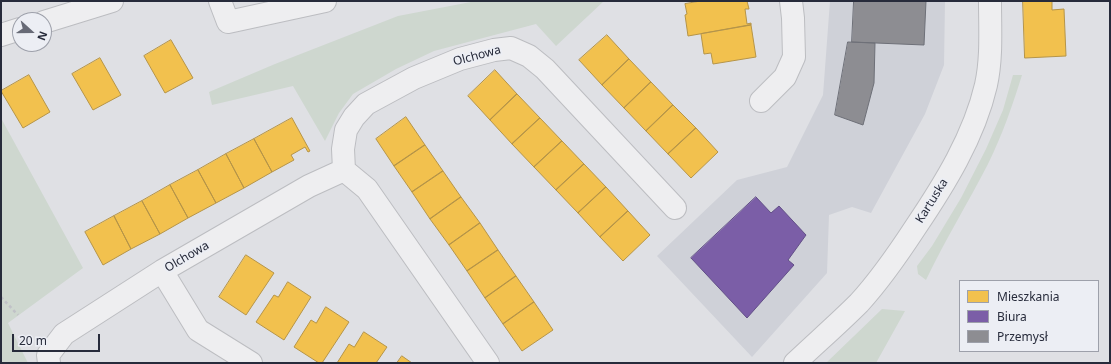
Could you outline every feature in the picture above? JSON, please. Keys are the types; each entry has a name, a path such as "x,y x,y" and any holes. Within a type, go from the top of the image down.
{"street":[{"path":"52,20 112,1"},
{"path":"220,1 228,22 325,1"},
{"path":"761,101 785,77 794,57 793,18 790,1"},
{"name":"Kartuska","path":"795,363 858,303 875,284 901,250 935,198 956,161 978,110 986,85 989,61 990,1"},
{"path":"1,35 12,32"},
{"name":"Olchowa","path":"49,363 48,355 64,334 162,271 308,186 344,170 343,148 346,130 354,117 366,104 414,78 460,59 494,50 511,48 528,56 545,69 675,208"},
{"path":"344,170 367,189 488,363"},
{"path":"162,271 198,330 251,363"}],"path":[{"path":"1,297 18,316"}],"shaded area":[{"path":"476,1 604,1 556,46 536,24 434,51 396,69 353,94 339,113 325,141 293,86 212,105 209,92 275,64 398,16"},
{"path":"830,1 945,1 944,65 925,114 871,213 852,207 829,215 827,273 752,357 657,256 737,180 787,167 823,95"},
{"path":"1013,75 1022,75 998,142 988,164 926,280 918,274 917,266 932,246 961,198 986,149 1003,110"},
{"path":"1,118 83,268 8,323 28,363 1,363"},
{"path":"882,309 905,311 876,363 826,363"}],"building: Mieszkania":[{"path":"701,1 747,1 749,9 745,9 747,24 751,23 751,25 688,36 685,4"},
{"path":"1023,1 1052,1 1052,10 1064,9 1066,56 1025,58"},
{"path":"751,25 756,57 713,64 711,53 704,54 701,34"},
{"path":"607,35 629,59 602,85 579,60"},
{"path":"171,40 193,78 165,93 144,56"},
{"path":"100,58 121,95 93,110 72,74"},
{"path":"629,59 651,82 624,108 602,85"},
{"path":"495,70 517,94 490,120 468,96"},
{"path":"29,75 50,112 23,128 1,91"},
{"path":"651,82 673,105 646,131 624,108"},
{"path":"517,94 540,118 512,144 490,120"},
{"path":"673,105 696,128 668,154 646,131"},
{"path":"406,117 425,145 394,166 376,139"},
{"path":"292,118 310,151 308,152 305,147 291,155 294,160 272,172 254,139"},
{"path":"540,118 562,141 534,167 512,144"},
{"path":"696,128 718,152 691,178 668,154"},
{"path":"254,139 272,172 244,188 226,154"},
{"path":"562,141 584,164 556,190 534,167"},
{"path":"425,145 443,171 412,192 394,166"},
{"path":"226,154 244,188 216,203 198,170"},
{"path":"584,164 606,187 578,213 556,190"},
{"path":"198,170 216,203 188,218 170,185"},
{"path":"443,171 461,197 430,219 412,192"},
{"path":"170,185 188,218 160,234 142,201"},
{"path":"606,187 628,211 600,237 578,213"},
{"path":"461,197 480,223 449,245 430,219"},
{"path":"142,201 160,234 131,249 114,216"},
{"path":"628,211 650,235 623,261 600,237"},
{"path":"114,216 131,249 103,265 85,232"},
{"path":"480,223 498,250 467,271 449,245"},
{"path":"498,250 516,276 485,298 467,271"},
{"path":"246,255 274,273 246,315 219,297"},
{"path":"516,276 534,302 503,324 485,298"},
{"path":"288,282 311,297 284,340 256,322 274,295 278,297"},
{"path":"534,302 553,330 522,351 503,324"},
{"path":"326,307 349,322 322,363 319,363 294,347 311,320 316,323"},
{"path":"364,332 387,347 376,363 337,363 349,344 354,347"},
{"path":"402,356 412,363 397,363"}],"building: Biura":[{"path":"756,197 771,213 779,206 806,235 788,260 794,265 747,318 691,258"}],"building: Przemysł":[{"path":"854,1 926,1 924,45 852,42"},
{"path":"848,42 875,43 874,83 863,125 835,115"}]}
